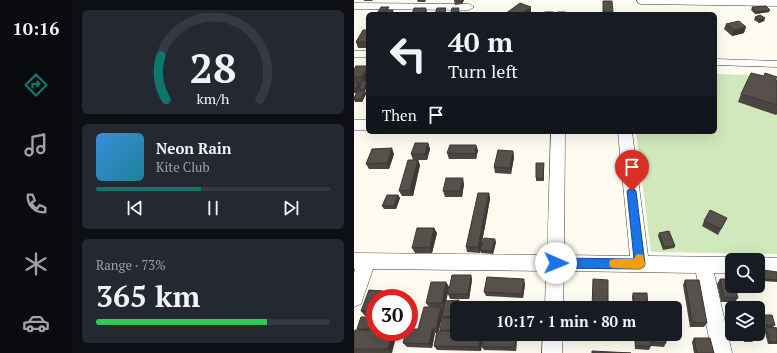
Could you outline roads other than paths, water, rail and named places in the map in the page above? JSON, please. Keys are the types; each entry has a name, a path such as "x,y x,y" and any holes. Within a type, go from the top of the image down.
{"street":[{"path":"644,12 641,1 777,4"},
{"path":"354,6 469,7"},
{"path":"354,54 366,54"},
{"path":"717,62 777,64"},
{"path":"354,125 366,125"},
{"path":"554,301 558,134"},
{"path":"625,134 640,264"},
{"path":"354,298 360,261 725,265"},
{"path":"703,265 722,353"},
{"path":"765,265 777,266"},
{"path":"552,353 553,341"}]}
